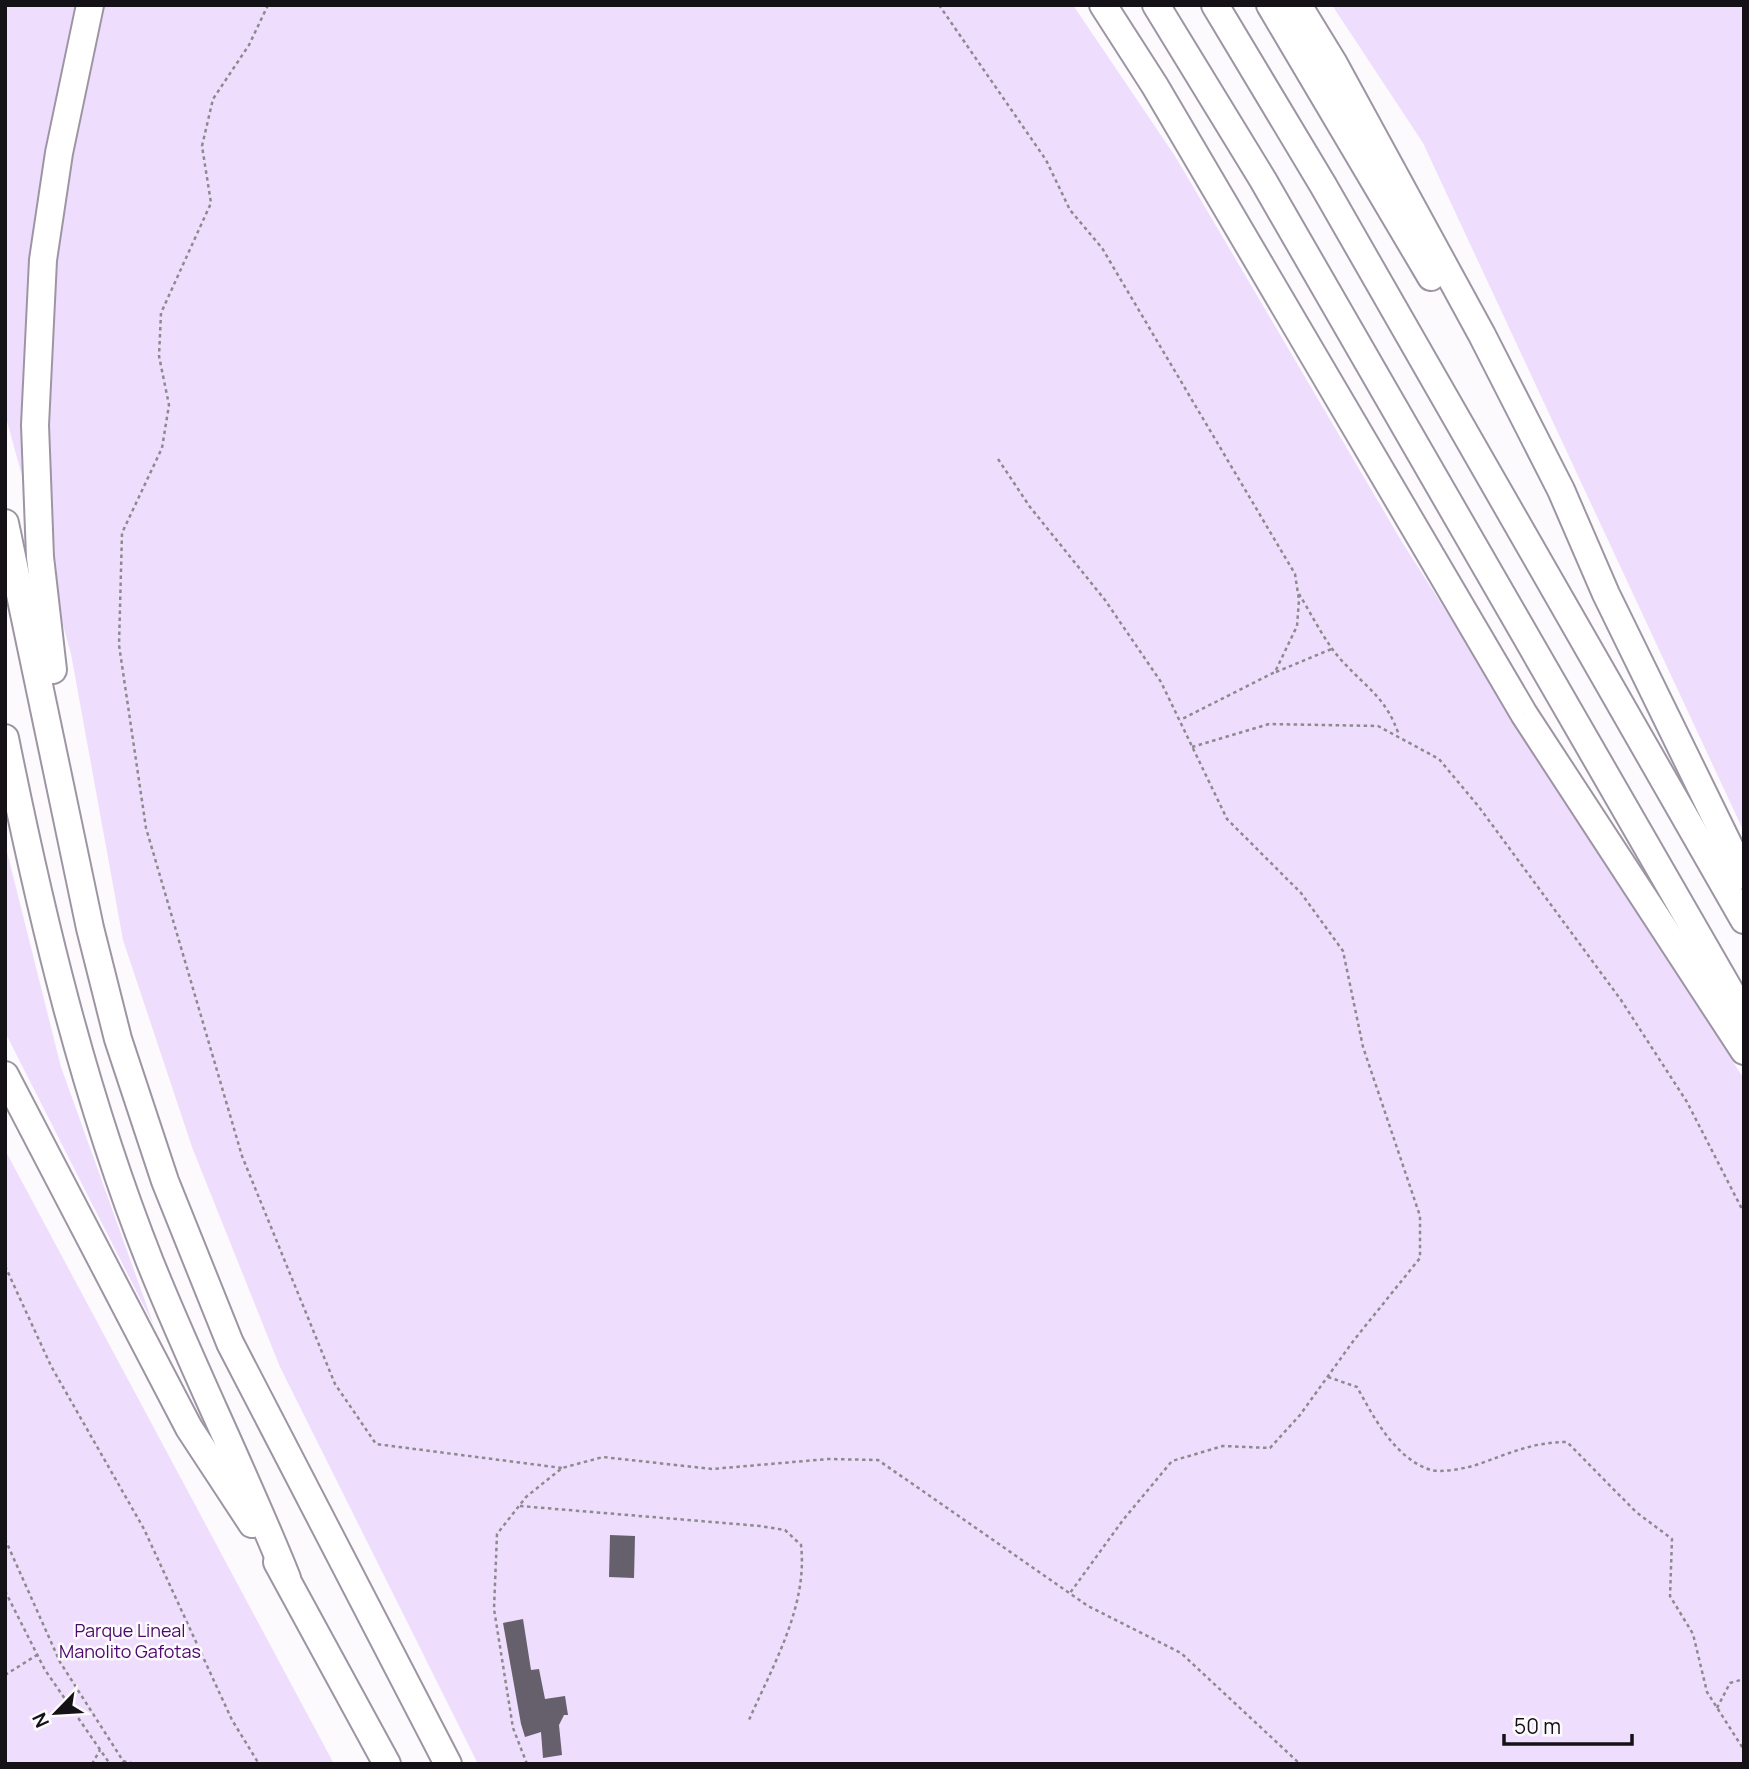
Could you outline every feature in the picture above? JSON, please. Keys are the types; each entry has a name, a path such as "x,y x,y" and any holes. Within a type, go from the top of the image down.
{"highway":[{"path":"90,5 58,153 43,260 35,425 40,557 47,636 90,867 90,928"},
{"path":"75,75 100,5"},
{"path":"1091,5 1234,223"},
{"path":"1103,5 1524,715 1744,1051"},
{"path":"1156,5 1264,180 1744,1015"},
{"path":"1215,5 1323,185 1744,920"},
{"path":"1270,5 1434,282 1606,594"},
{"path":"1298,5 1333,62 1482,335 1561,490 1606,594 1744,876"},
{"path":"5,523 90,928 118,1039 165,1181 230,1343 448,1764"},
{"path":"5,738 27,846 80,1060 150,1262 287,1578 387,1764"},
{"path":"5,1075 189,1428 287,1578"}],"path":[{"path":"268,5 249,46 213,99 202,146 211,203 161,313 159,356 169,405 163,448 122,533 119,645 146,828 242,1156 335,1384 376,1444 562,1468 603,1457 712,1469 828,1459 878,1460 1088,1606 1181,1653 1300,1764"},
{"path":"939,5 1046,160 1070,210 1102,248 1295,574 1298,593 1297,626 1275,672"},
{"path":"998,459 1030,507 1105,600 1161,682 1227,819 1301,893 1343,951 1363,1047 1420,1216 1420,1258 1300,1415 1270,1448 1223,1446 1172,1461 1123,1520 1070,1593"},
{"path":"1298,593 1342,662 1362,678 1390,712 1399,736"},
{"path":"1180,720 1275,672 1334,648"},
{"path":"1192,747 1269,724 1378,726 1439,759 1621,1000 1687,1102 1744,1213"},
{"path":"5,1266 51,1366 144,1529 232,1720 259,1764"},
{"path":"1328,1376 1357,1387 1377,1424 1405,1453 1432,1470 1475,1466 1539,1442 1567,1442 1636,1512 1672,1539 1670,1596 1693,1634 1707,1692 1744,1750"},
{"path":"527,1764 513,1728 494,1609 498,1534 519,1506 562,1468"},
{"path":"519,1506 785,1530 801,1545 803,1567 799,1597 749,1720"},
{"path":"5,1539 60,1662 124,1763 135,1764"},
{"path":"5,1591 37,1655 110,1764"},
{"path":"5,1675 37,1655"},
{"path":"1717,1707 1730,1683 1744,1679"},
{"path":"92,1764 100,1751"}],"green space":[{"path":"5,5 1073,5 1175,156 1402,542 1744,1079 1744,1764 478,1764 280,1367 192,1147 123,940 71,654 5,414"},
{"path":"1332,5 1744,5 1744,832 1423,143"},
{"path":"5,844 61,1067 154,1326 5,1032"},
{"name":"Parque Lineal Manolito Gafotas","path":"5,1150 334,1764 5,1764"}],"building":[{"path":"610,1535 635,1536 634,1578 609,1577"},
{"path":"523,1619 531,1670 539,1669 545,1699 565,1696 568,1715 564,1715 559,1725 562,1755 543,1758 541,1732 525,1737 521,1724 503,1623"}]}
